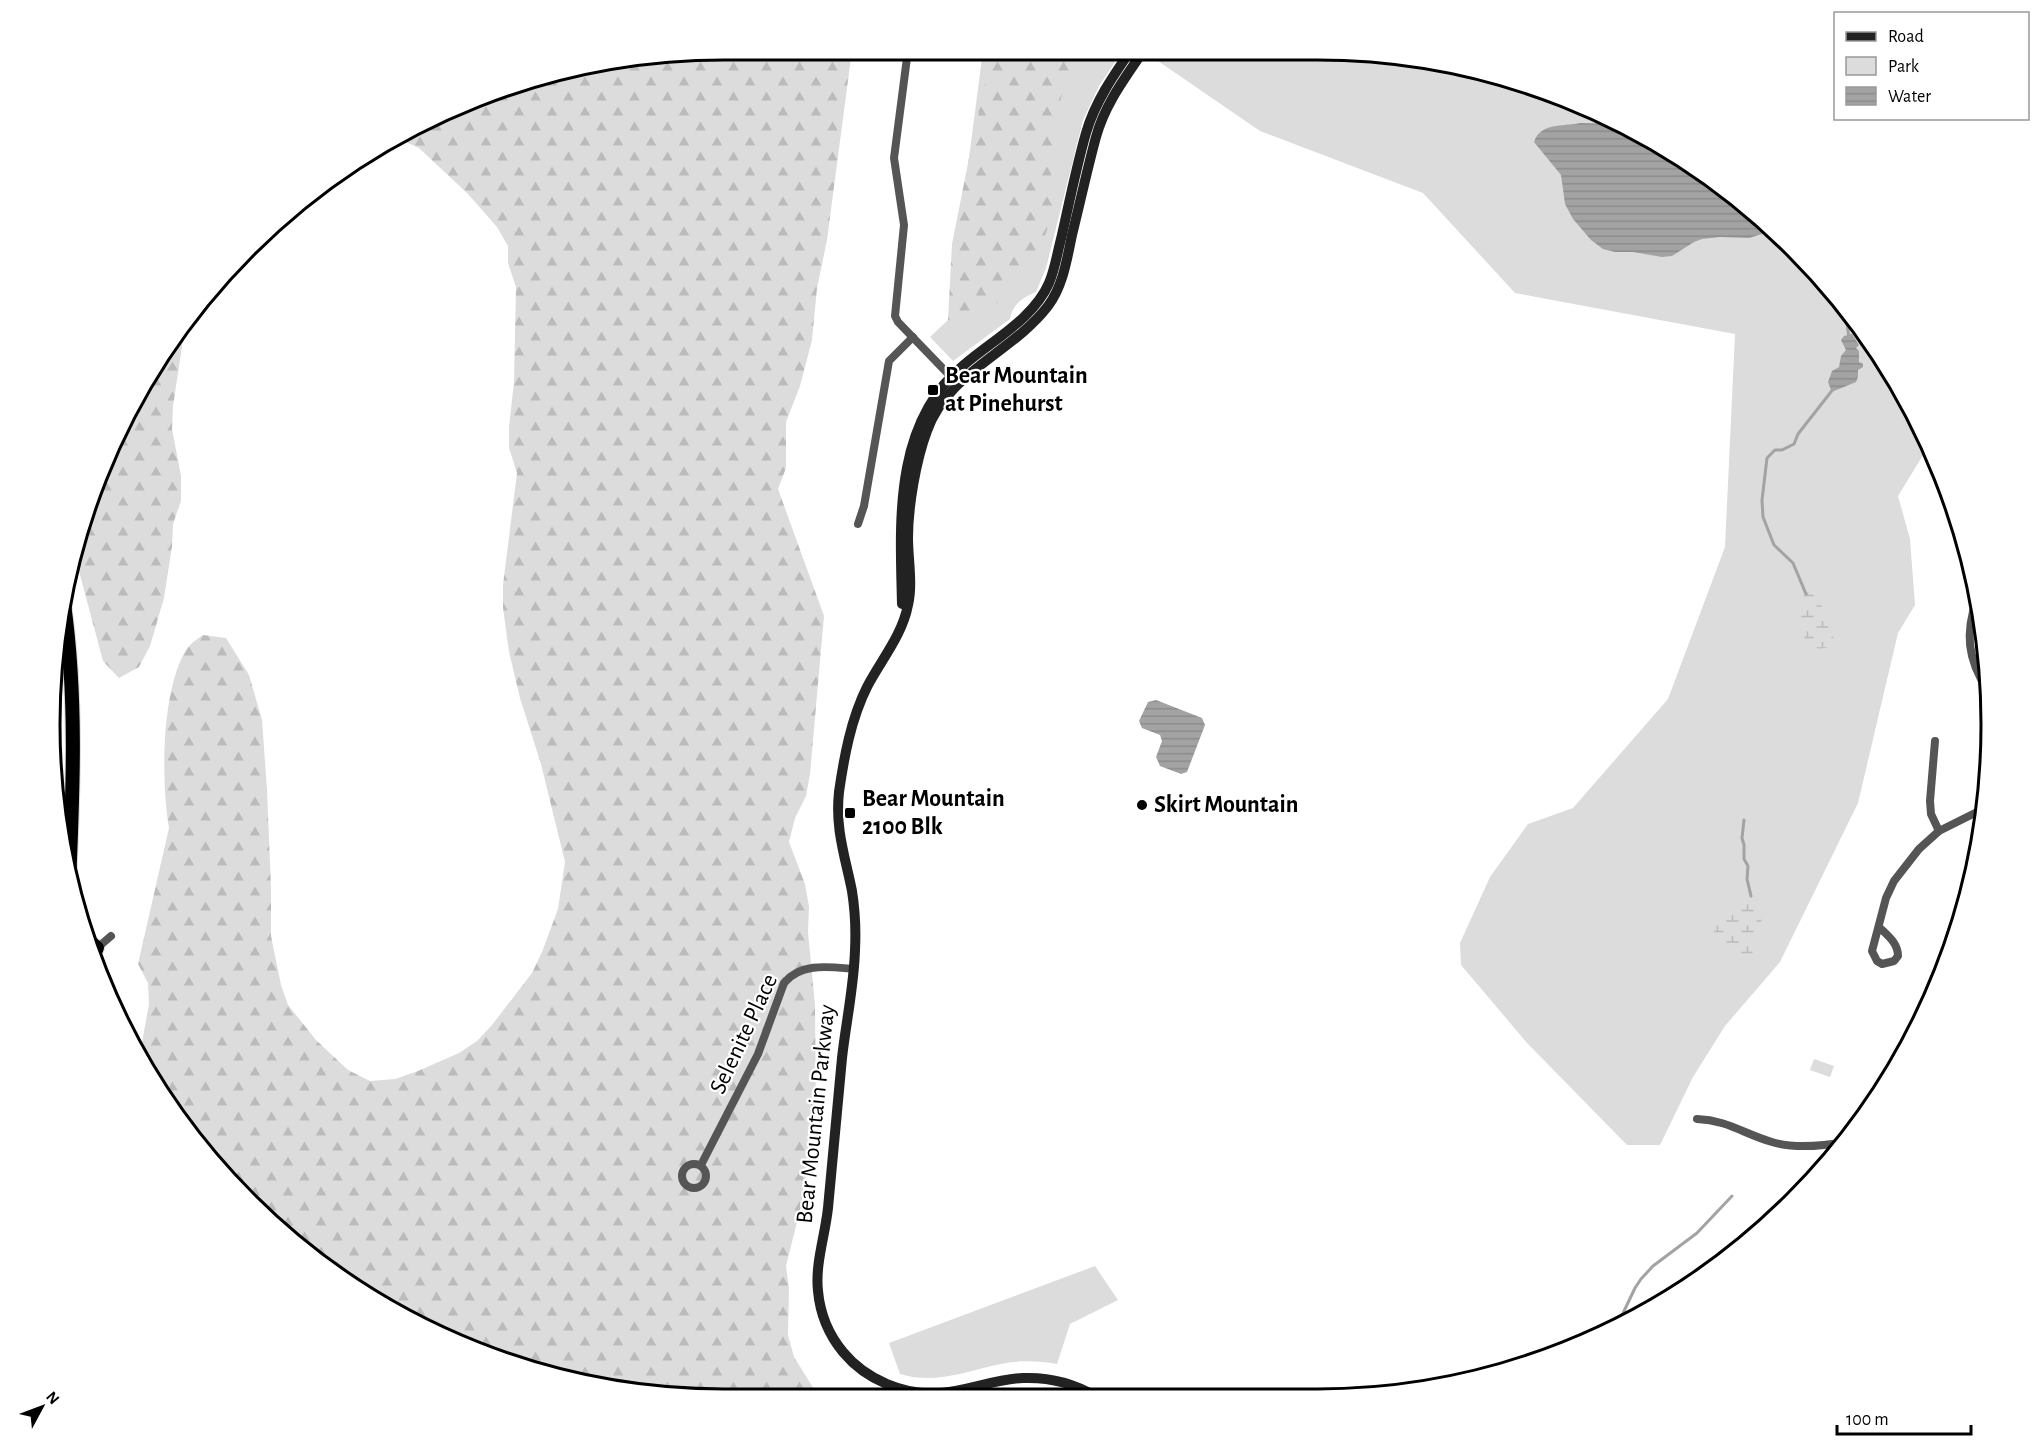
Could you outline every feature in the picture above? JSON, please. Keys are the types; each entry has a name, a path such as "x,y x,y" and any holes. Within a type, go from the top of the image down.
{"highway":[{"path":"67,632 73,711 70,836"}],"street":[{"path":"907,60 894,158 904,225 894,309 898,322 954,380"},
{"name":"Bear Mountain Parkway","path":"954,380 1025,315 1043,295 1054,266 1090,120 1105,89 1124,60"},
{"name":"Bear Mountain Parkway","path":"903,1389 888,1384 858,1367 844,1353 831,1336 819,1304 817,1275 827,1216 854,969 855,912 838,830 839,792 847,748 860,704 873,675 894,642 903,620 900,534 908,467 920,420 933,397 1036,320 1052,300 1064,269 1100,124 1111,100 1137,60"},
{"path":"858,524 864,506 889,361 913,337"},
{"path":"1971,616 1970,651 1980,679"},
{"path":"1935,741 1930,814 1939,831"},
{"path":"1878,927 1895,943 1898,949 1898,956 1888,964 1882,964 1874,957 1872,951 1878,927 1886,898 1894,881 1919,849 1939,831 1975,813"},
{"path":"98,945 111,936"},
{"name":"Selenite Place","path":"701,1165 758,1054 784,982 789,976 804,969 825,966 854,969"},
{"path":"1697,1119 1711,1119 1732,1125 1782,1144 1832,1143"},
{"name":"Bear Mountain Parkway","path":"961,1389 1010,1379 1038,1378 1069,1384 1080,1389"}],"green space":[{"path":"851,60 827,240 817,288 812,340 800,386 786,422 786,468 778,489 824,616 810,774 806,796 795,818 789,842 805,884 809,907 808,932 815,1005 816,1108 802,1202 786,1266 789,1288 788,1335 794,1357 814,1389 681,1388 595,1376 511,1354 470,1338 392,1300 320,1252 255,1194 197,1129 172,1094 142,1043 149,1004 148,983 138,964 169,828 164,762 168,712 178,668 186,650 203,635 226,638 249,675 262,720 267,790 271,936 281,985 288,1005 316,1040 348,1070 370,1081 395,1079 459,1053 477,1041 532,973 558,909 565,862 541,764 520,698 509,652 503,608 503,585 517,473 509,448 514,382 516,287 508,263 508,246 497,227 468,194 419,148 406,142 470,111 511,95 595,73 681,61"},
{"path":"982,60 1116,60 1099,86 1083,120 1046,268 1036,292 1019,302 1010,319 953,361 930,337 948,320"},
{"path":"991,60 1074,60 1056,116 1050,166 1053,191 1051,216 1045,236 1022,278 989,311 970,322 948,320 952,244 970,153 977,130 979,108"},
{"path":"1316,60 1360,61 1403,66 1446,73 1530,95 1610,129 1649,149 1721,197 1786,255 1844,320 1892,392 1912,431 1923,455 1898,496 1910,539 1915,605 1898,633 1858,803 1780,962 1725,1026 1693,1077 1660,1145 1627,1145 1528,1044 1461,965 1460,943 1490,877 1528,824 1573,808 1668,699 1725,547 1735,334 1515,293 1423,193 1260,131 1158,61"},
{"path":"183,340 173,406 172,429 181,476 181,501 173,524 164,598 150,646 139,667 119,678 103,661 79,571 83,553 95,511 129,431 149,392"},
{"path":"1811,590 1819,594 1824,617 1834,639 1833,644 1826,648 1806,644 1798,612 1804,595"},
{"path":"1751,896 1760,904 1762,915 1749,961 1742,963 1721,946 1714,933 1718,922 1739,911"},
{"path":"1814,1059 1834,1066 1830,1077 1810,1070"},
{"path":"1095,1266 1118,1300 1070,1324 1057,1364 1015,1362 939,1378 900,1374 889,1343"}],"water":[{"path":"1580,123 1598,123 1610,129 1686,172 1721,197 1764,234 1749,238 1702,239 1672,256 1662,257 1603,249 1591,240 1573,219 1565,204 1561,175 1534,142 1542,131"},
{"path":"1852,334 1859,345 1856,348 1859,351 1859,362 1863,364 1863,367 1858,370 1856,382 1834,391 1831,390 1828,382 1832,371 1839,367 1841,356 1846,350 1841,340 1844,336"},
{"path":"1156,700 1202,718 1205,725 1187,772 1181,774 1160,766 1156,757 1162,741 1160,735 1142,728 1139,721 1148,702"}],"waterway":[{"path":"1847,324 1849,338"},
{"path":"1806,594 1793,563 1774,545 1763,517 1762,500 1767,458 1775,450 1782,450 1794,444 1798,434 1834,388"},
{"path":"1744,820 1742,838 1751,896"},
{"path":"1623,1313 1635,1288 1653,1266 1697,1233 1732,1196"}],"place":[{"name":"Bear Mountain at Pinehurst","path":"933,390"},
{"name":"Skirt Mountain","path":"1142,805"},
{"name":"Bear Mountain 2100 Blk","path":"850,813"}]}
